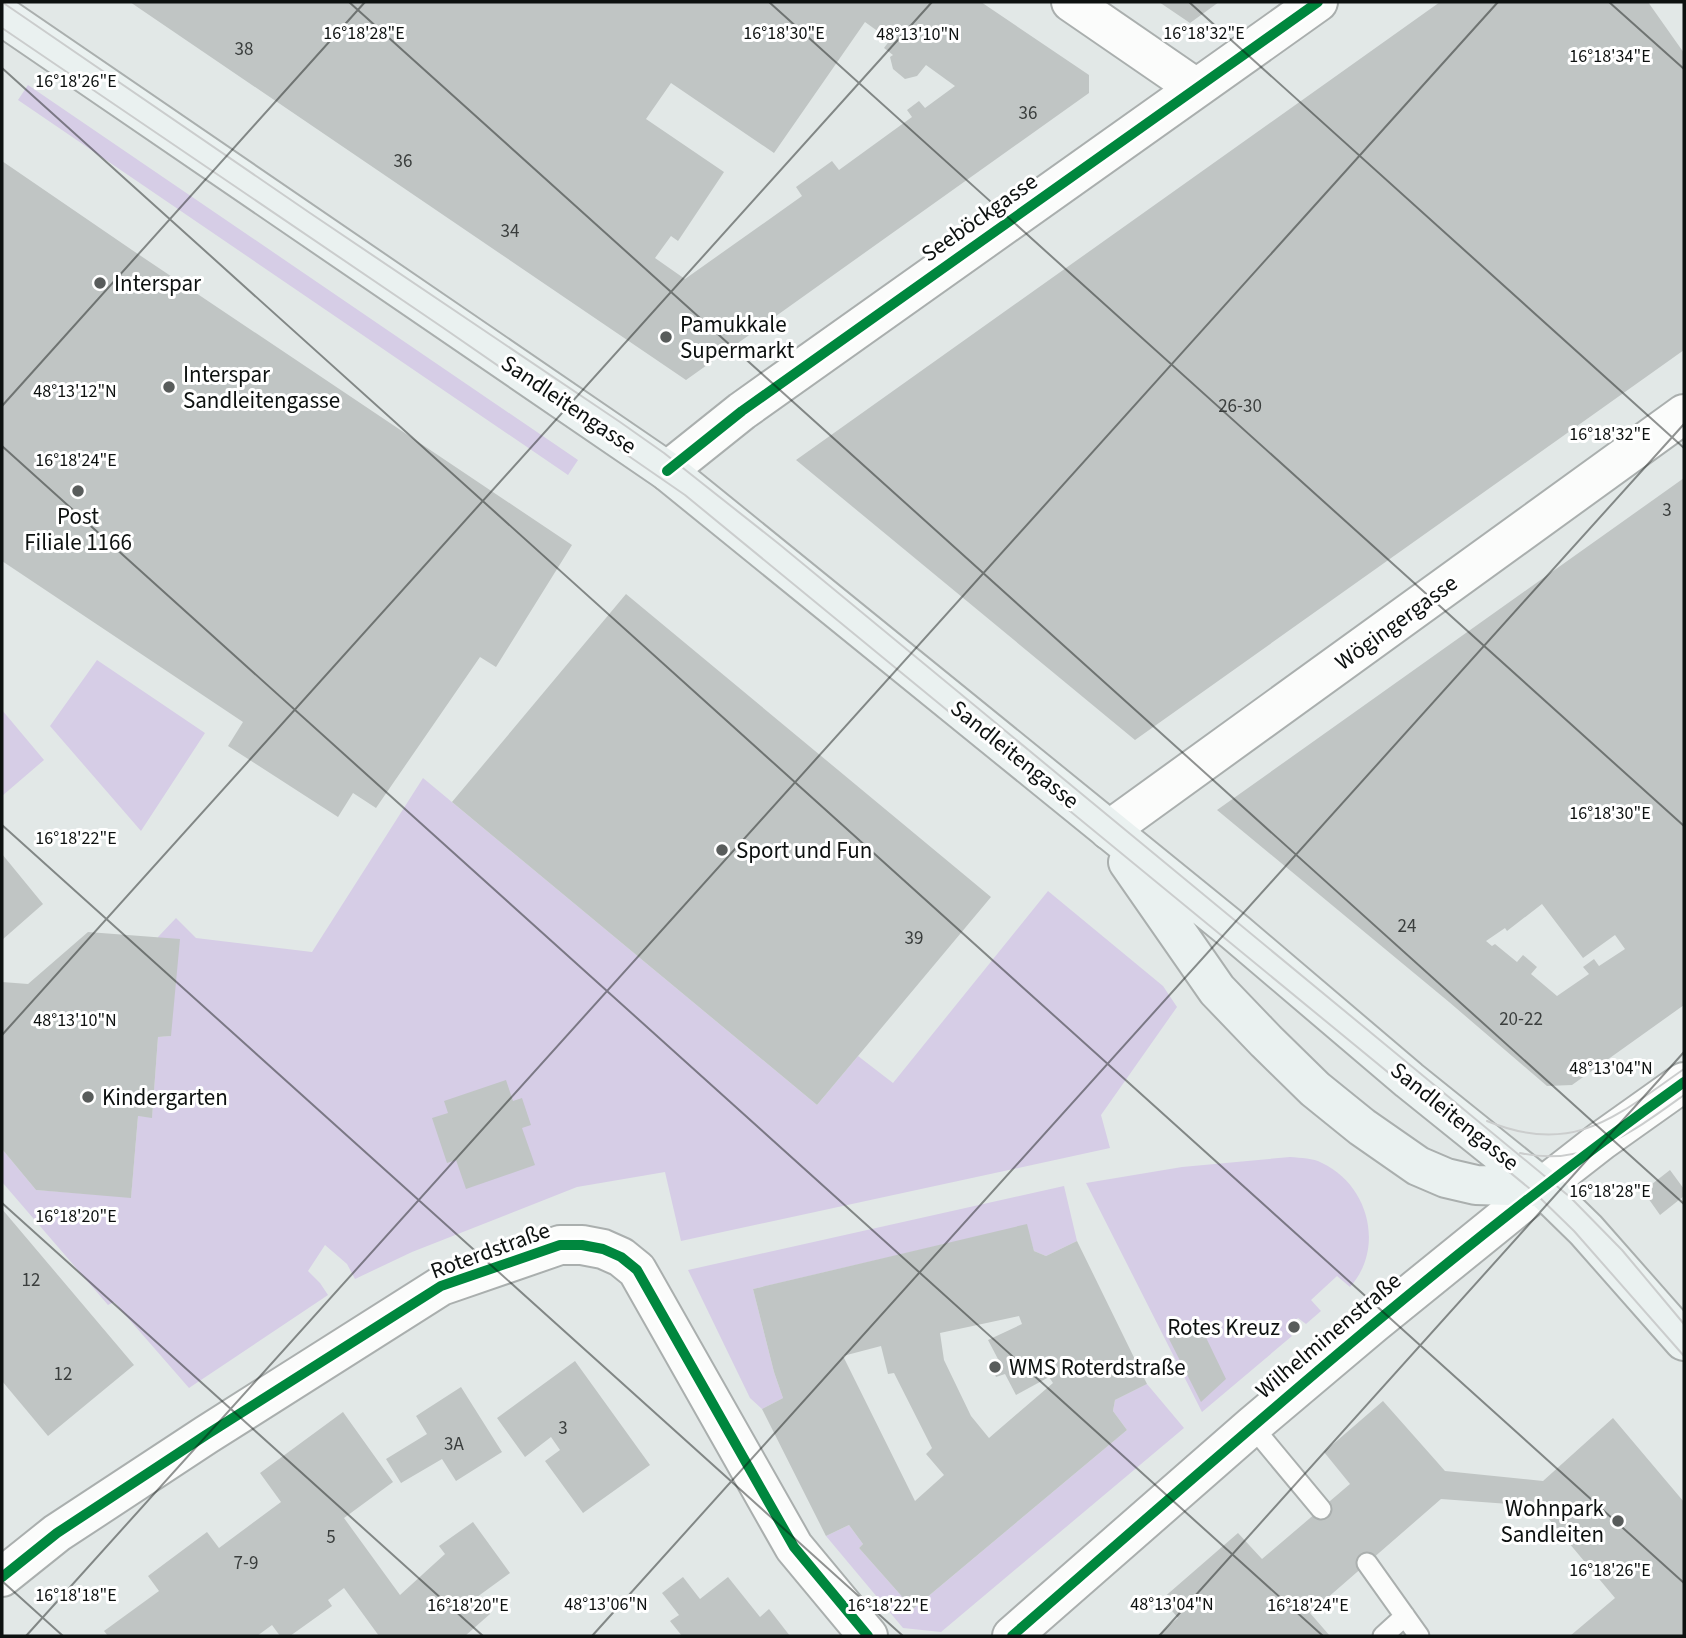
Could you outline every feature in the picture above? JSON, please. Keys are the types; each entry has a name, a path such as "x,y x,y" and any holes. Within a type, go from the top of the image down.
{"main road":[{"name":"Sandleitengasse","path":"2,16 667,471 1235,932 1409,1080 1542,1187 1597,1242 1684,1342"},
{"name":"Sandleitengasse","path":"1108,830 1217,990 1315,1089 1362,1127 1418,1166 1446,1178 1476,1185 1542,1187"}],"street":[{"path":"1071,2 1196,88"},
{"name":"Seeböckgasse","path":"667,471 742,411 1318,2"},
{"name":"Wögingergasse","path":"1108,830 1684,414"},
{"name":"Wilhelminenstraße","path":"1012,1636 1373,1324 1601,1141 1684,1082"},
{"name":"Roterdstraße","path":"2,1577 57,1533 441,1286 559,1245 582,1245 603,1249 621,1257 637,1270 794,1547 868,1636"}],"lane":[{"path":"1252,1426 1321,1509"},
{"path":"1367,1563 1419,1636"},
{"path":"1383,1636 1405,1616"}],"shaded area":[{"path":"28,85 578,460 568,475 18,100"},
{"path":"97,660 205,733 141,831 50,726"},
{"path":"2,710 44,760 2,796"},
{"path":"423,778 817,1105 858,1056 893,1083 1048,891 1163,986 1177,1007 1101,1115 1110,1148 681,1241 665,1172 577,1187 412,1252 355,1279 347,1264 325,1245 308,1271 328,1295 189,1388 114,1302 108,1305 2,1182 2,1149 36,1190 131,1197 138,1116 152,1117 158,1037 171,1036 158,937 176,918 196,938 312,952"},
{"path":"1290,1157 1322,1163 1338,1173 1351,1186 1367,1219 1367,1254 1361,1271 1350,1287 1337,1276 1311,1300 1321,1311 1306,1324 1298,1318 1286,1330 1292,1336 1202,1412 1086,1183 1182,1167"},
{"path":"1064,1186 1077,1241 1046,1256 1034,1251 1026,1225 753,1289 783,1398 762,1409 750,1398 688,1270"},
{"path":"1147,1384 1184,1428 941,1632 903,1628 826,1536 849,1525 863,1544 859,1548 913,1609 1127,1430 1113,1411 1115,1400"}],"building":[{"path":"130,2 981,2 1089,75 1089,93 686,380","holes":["865,22 890,40 884,48 893,55 890,57 893,69 905,79 917,76 926,65 955,86 925,108 919,101 907,110 912,117 839,170 832,161 796,187 802,196 685,279 655,258 671,236 678,241 724,172 646,119 671,83 774,153"]},
{"path":"1159,2 1219,2 1190,23"},
{"path":"1440,2 1648,2 1684,53 1684,350 1135,740 796,460"},
{"name":"Interspar Sandleitengasse","path":"2,161 572,545 496,667 480,657 376,808 353,793 338,817 228,746 243,722 2,561"},
{"path":"1684,478 1684,1005 1572,1085 1547,1086 1217,810","holes":["1542,904 1583,958 1615,935 1625,949 1599,966 1594,959 1583,967 1589,974 1557,996 1531,974 1537,967 1523,955 1517,962 1495,944 1492,946 1486,941 1505,928 1507,931"]},
{"name":"Sport und Fun","path":"626,594 991,897 817,1105 452,802"},
{"path":"2,854 43,904 2,940"},
{"path":"88,932 180,939 171,1036 158,1037 152,1118 138,1116 131,1198 36,1190 2,1149 2,982 28,984"},
{"path":"506,1080 513,1101 522,1098 531,1125 522,1128 535,1165 466,1189 456,1160 447,1163 432,1118 448,1113 444,1101"},
{"path":"1670,1170 1684,1189 1684,1196 1660,1215 1643,1191"},
{"path":"2,1209 134,1365 48,1436 2,1381"},
{"path":"1027,1224 1034,1251 1046,1256 1077,1241 1147,1384 1115,1400 1113,1411 1127,1430 913,1609 859,1548 863,1544 849,1525 826,1536 762,1409 783,1398 753,1289","holes":["1019,1316 1022,1324 988,1340 999,1361 991,1365 996,1377 1005,1374 1016,1395 1049,1377 1053,1383 989,1438 971,1416 944,1360 940,1333","881,1346 888,1374 894,1373 932,1448 926,1454 944,1475 915,1501 843,1356"]},
{"path":"1199,1323 1226,1379 1201,1402 1169,1339"},
{"path":"575,1361 650,1465 583,1513 545,1461 560,1450 551,1437 525,1457 497,1418"},
{"path":"461,1387 502,1452 456,1481 442,1459 401,1483 386,1459 427,1434 416,1416"},
{"name":"Wohnpark Sandleiten","path":"1383,1401 1445,1471 1543,1481 1613,1418 1684,1502 1684,1636 1570,1636 1615,1598 1538,1506 1441,1499 1310,1613 1330,1636 1157,1636 1178,1618 1162,1599 1238,1533 1262,1559 1350,1484 1324,1452"},
{"path":"343,1412 393,1482 344,1518 400,1595 445,1554 439,1546 473,1522 510,1573 477,1597 490,1614 465,1636 379,1636 344,1588 328,1600 332,1606 290,1636 280,1636 272,1625 257,1636 108,1636 104,1631 159,1591 148,1576 207,1532 219,1548 281,1502 260,1473"},
{"path":"683,1577 700,1599 728,1577 760,1617 769,1609 790,1636 682,1636 670,1621 679,1615 662,1593"}],"tram line":[{"path":"2,2 664,453 779,544 1570,1197 1622,1250 1684,1324"},
{"path":"2,28 685,495 1535,1193 1574,1231 1684,1356"},
{"path":"1487,1121 1518,1131 1545,1135 1570,1133 1615,1116 1684,1069"},
{"path":"1520,1153 1544,1156 1588,1151 1628,1133 1684,1095"}],"cycle path":[{"path":"667,471 742,411 1318,2"},
{"path":"1012,1636 1425,1281 1596,1146 1684,1082"},
{"path":"2,1577 57,1533 441,1286 560,1245 582,1245 603,1249 621,1257 637,1270 794,1547 868,1636"}],"place":[{"name":"Interspar","path":"100,283"},
{"name":"Pamukkale Supermarkt","path":"666,337"},
{"name":"Interspar Sandleitengasse","path":"169,387"},
{"name":"Post Filiale 1166","path":"78,491"},
{"name":"Sport und Fun","path":"722,850"},
{"name":"Kindergarten","path":"88,1097"},
{"name":"Rotes Kreuz","path":"1294,1327"},
{"name":"WMS Roterdstraße","path":"995,1367"},
{"name":"Wohnpark Sandleiten","path":"1618,1521"}]}
